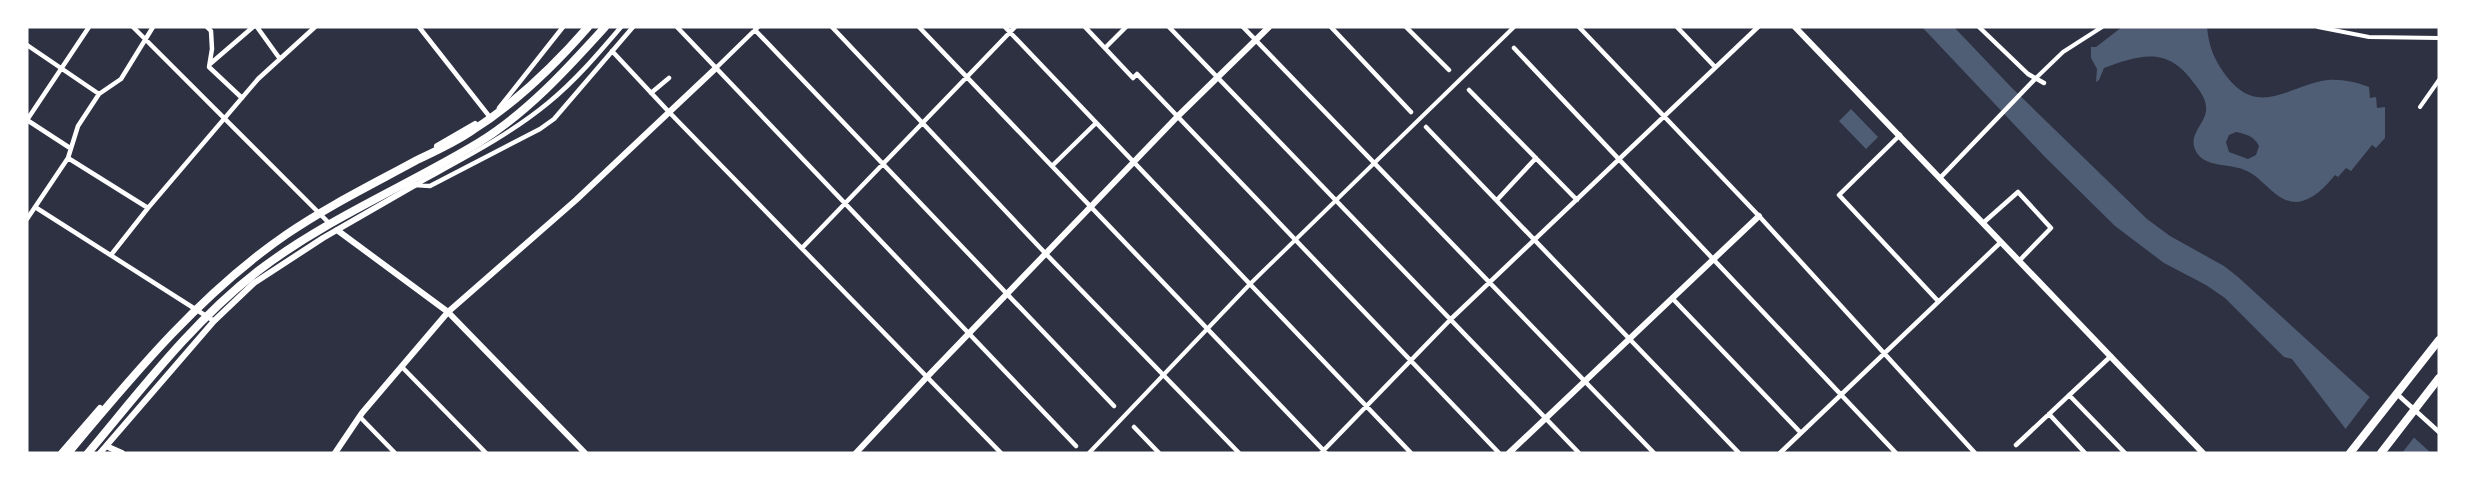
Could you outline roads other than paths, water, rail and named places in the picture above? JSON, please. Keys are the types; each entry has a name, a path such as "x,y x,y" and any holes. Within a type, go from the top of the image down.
{"highway":[{"path":"69,453 153,354 191,314 238,271 287,234 320,213 480,126 545,73 587,27"},
{"path":"87,453 157,371 230,294 329,223 479,142 520,112 560,76 605,27"}],"main road":[{"path":"2350,453 2439,339"},
{"path":"2381,453 2439,378"}],"street":[{"path":"70,148 27,120 89,27"},
{"path":"133,27 317,212 337,230 447,312 585,453"},
{"path":"27,219 68,158 78,126 99,94 121,79 153,27"},
{"path":"207,27 212,31"},
{"path":"212,31 217,27"},
{"path":"210,64 255,27 280,59"},
{"path":"111,255 147,208 258,79 314,27"},
{"path":"419,27 489,116"},
{"path":"499,108 563,27"},
{"path":"61,453 142,362 227,276 286,230 489,116 543,72 587,27"},
{"path":"100,453 214,321 254,283 337,230 493,141 548,104 587,67 621,27"},
{"path":"415,185 430,186 540,129 554,119 633,27"},
{"path":"677,27 1076,446"},
{"path":"832,27 1046,254 1239,453"},
{"path":"919,27 1323,452 1365,405 1451,319 1758,27"},
{"path":"1005,27 1411,453"},
{"path":"802,248 1015,27"},
{"path":"1085,27 1133,78 1137,74 1499,453"},
{"path":"1105,48 1126,27"},
{"path":"1169,27 1579,453"},
{"path":"1243,27 1654,453"},
{"path":"856,453 1177,117 1269,27"},
{"path":"1331,27 1411,112"},
{"path":"1406,27 1449,70"},
{"path":"1089,453 1250,284 1514,27"},
{"path":"1579,27 1759,216 1975,453"},
{"path":"1677,27 1715,67"},
{"path":"1795,27 2203,453"},
{"path":"1979,27 2003,52 2035,80 2043,83"},
{"path":"1940,178 2063,52 2102,27"},
{"path":"2318,27 2369,37 2439,38"},
{"path":"335,453 360,417 447,312 576,200 757,28 1114,406"},
{"path":"212,31 209,67 242,98"},
{"path":"27,45 99,94"},
{"path":"1514,48 1896,453"},
{"path":"612,51 1001,453"},
{"path":"651,93 669,78"},
{"path":"2420,106 2439,80"},
{"path":"1469,90 1577,200"},
{"path":"1052,166 1096,123"},
{"path":"1426,127 1739,453"},
{"path":"1899,135 1839,195 1938,301"},
{"path":"68,158 147,208"},
{"path":"1497,200 1536,158"},
{"path":"1983,223 2018,192 2051,228 2019,261"},
{"path":"35,207 214,321"},
{"path":"1509,453 1759,216"},
{"path":"1780,453 2001,242"},
{"path":"1672,298 1801,433"},
{"path":"2016,445 2110,356"},
{"path":"402,367 486,453"},
{"path":"2397,394 2439,432"},
{"path":"2069,395 2125,453"},
{"path":"2049,414 2083,452"},
{"path":"360,417 395,453"},
{"path":"1134,427 1159,453"},
{"path":"106,446 122,453"}],"water":[{"path":"1922,27 1954,27 2012,88 2147,219 2170,236 2224,266 2238,277 2431,453 2364,453 2292,359 2284,357 2225,298 2206,285 2164,263 2115,226 2044,156"},
{"path":"2122,27 2207,27 2210,46 2224,73 2237,87 2249,95 2274,96 2328,80 2344,80 2364,85 2369,87 2370,98 2376,97 2377,108 2385,107 2385,138 2376,148 2372,145 2351,171 2346,168 2338,177 2335,175 2314,196 2302,201 2289,201 2276,194 2247,171 2201,158 2193,141 2205,116 2204,99 2183,71 2173,63 2163,58 2141,57 2104,68 2096,82 2097,69 2091,58 2091,47 2096,47","holes":["2236,132 2255,140 2259,146 2256,155 2248,159 2229,152 2226,142 2229,135"]},
{"path":"1851,109 1878,137 1866,149 1839,121"}]}
